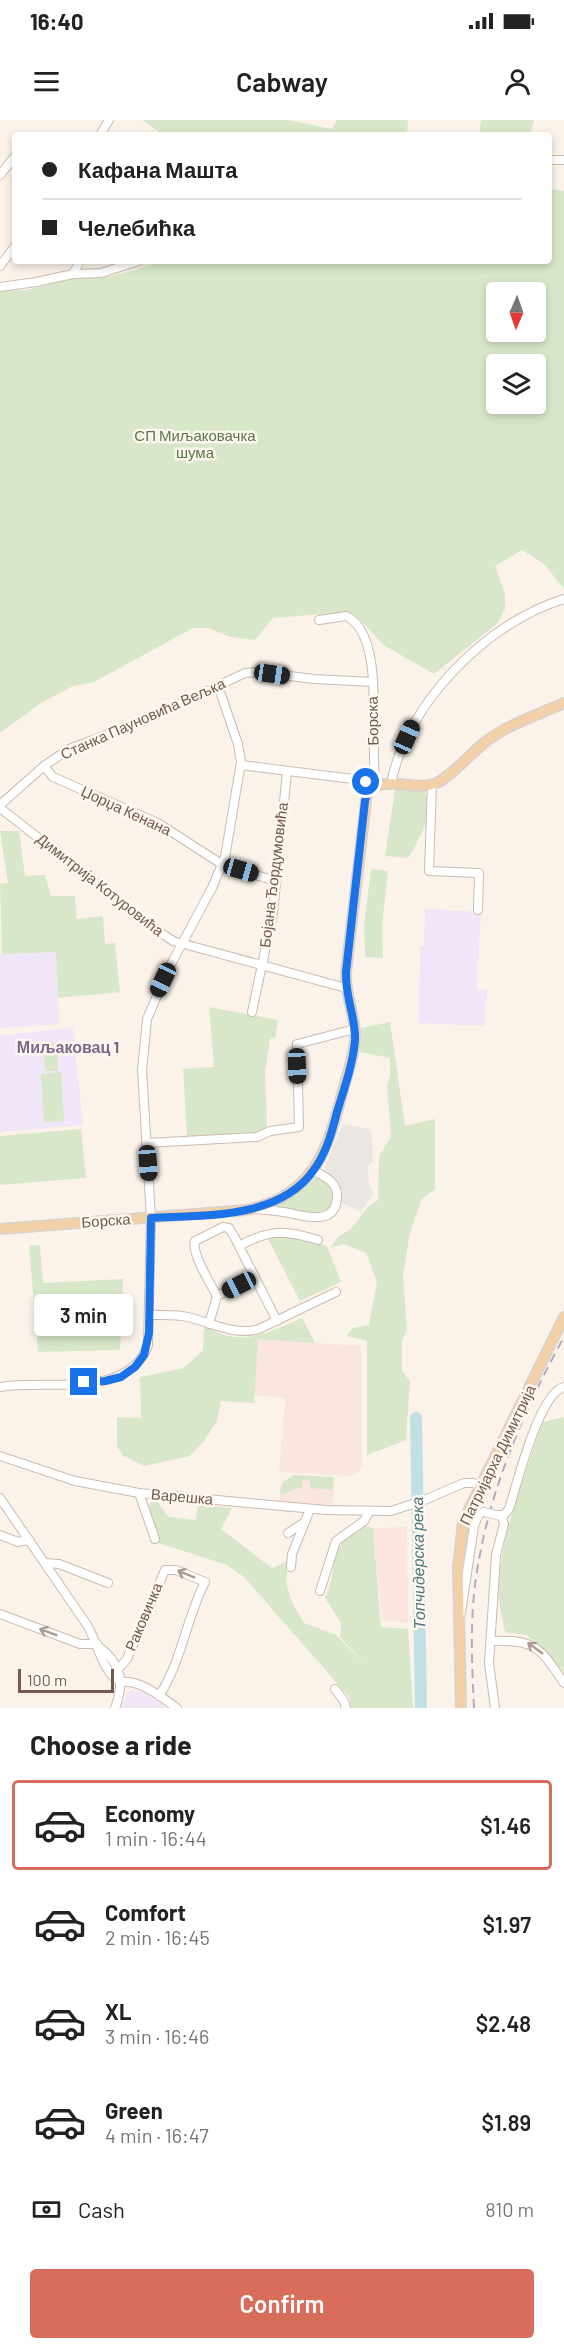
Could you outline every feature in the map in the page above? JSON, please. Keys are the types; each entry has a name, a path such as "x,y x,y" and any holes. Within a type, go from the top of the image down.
{"main road":[{"path":"374,786 391,784 417,786 432,784 444,779 469,754 496,735 564,705"},
{"name":"Борска","path":"0,1229 255,1209 289,1194 314,1170 334,1125 354,1046 355,1029 346,988 347,964 365,801 367,793 374,786"},
{"name":"Патријарха Димитрија","path":"461,1708 458,1568 462,1530 564,1317"}],"street":[{"path":"0,175 12,160"},
{"path":"0,266 12,250"},
{"path":"73,273 78,264"},
{"path":"0,287 36,282 73,273 101,273 130,264"},
{"path":"391,784 398,757 412,725 441,685 503,627 541,607 564,599"},
{"name":"Борска","path":"319,620 346,616 358,624 364,634 376,726 374,786"},
{"name":"Станка Пауновића Вељка","path":"0,807 44,766 69,749 144,721 245,673 372,682"},
{"path":"0,1387 105,1381 121,1377 135,1367 144,1355 148,1342 150,1315 151,1218 142,1070 147,1020 181,944 223,865 241,765 237,744 218,686"},
{"path":"241,765 361,780 374,786"},
{"name":"Џорџа Кенана","path":"44,766 53,777 158,823 223,865 276,881"},
{"name":"Бојана Ђордумовића","path":"252,1012 271,927 286,772"},
{"path":"432,784 429,871 479,873 478,910"},
{"name":"Димитрија Котуровића","path":"0,807 152,927 181,944 346,988"},
{"path":"147,1143 257,1137 270,1131 299,1127 297,1044 355,1029"},
{"path":"255,1209 315,1218 326,1215 335,1206 337,1192 332,1182 314,1170"},
{"path":"209,1324 217,1296 195,1252 194,1244 195,1241 226,1227 230,1228 277,1321"},
{"path":"239,1246 273,1232 292,1233 318,1240"},
{"path":"217,1296 255,1277"},
{"path":"150,1315 184,1316 209,1324 250,1332 336,1292"},
{"path":"458,1619 464,1604 474,1526 478,1515 484,1512 499,1515 509,1509 531,1439 545,1406 553,1392 564,1387"},
{"name":"Варешка","path":"0,1456 75,1480 139,1493 310,1509 391,1511 423,1501 464,1483 482,1486"},
{"path":"139,1493 155,1539"},
{"path":"0,1498 98,1645 118,1668 120,1682 115,1708"},
{"path":"291,1567 292,1554 310,1509"},
{"path":"320,1592 336,1541 364,1521 369,1512"},
{"path":"495,1708 490,1679 496,1555 504,1524 499,1515"},
{"path":"288,1533 305,1522"},
{"path":"0,1535 18,1542 30,1540"},
{"path":"45,1563 59,1564 108,1583"},
{"name":"Раковичка","path":"118,1668 127,1659 165,1570 176,1570 206,1582 193,1607 169,1681 159,1696"},
{"path":"0,1614 80,1644 98,1645"},
{"path":"491,1641 517,1640 528,1643 541,1652 564,1683"},
{"path":"98,1645 100,1657 112,1677 120,1682 134,1682 177,1708"},
{"path":"335,1689 346,1708"}],"shaded area":[{"path":"425,909 481,912 477,989 487,990 485,1026 419,1023 420,946 424,946"},
{"path":"56,952 59,1024 0,1028 0,954"},
{"path":"73,1028 83,1125 0,1132 0,1035"},
{"path":"343,1124 369,1129 372,1137 373,1162 368,1166 369,1187 374,1192 361,1212 340,1202 342,1191 339,1183 324,1168"},
{"path":"258,1339 361,1346 362,1467 357,1474 352,1476 279,1472 285,1398 254,1395"},
{"path":"294,1475 334,1477 333,1506 280,1503 280,1487 283,1482"},
{"path":"407,1527 408,1623 382,1621 373,1528"},
{"path":"132,1690 143,1692 168,1708 121,1708 127,1693"}],"green space":[{"path":"142,120 288,120 332,129 337,120 408,120 407,132 160,132"},
{"path":"481,120 534,120 531,132 479,132"},
{"name":"СП Миљаковачка шума","path":"552,189 564,191 564,589 544,564 522,550 495,566 505,593 505,609 497,624 434,674 385,646 357,617 347,612 273,618 255,640 231,637 208,628 193,628 92,683 73,686 41,703 0,733 0,291 27,290 75,278 101,278 152,264 552,264"},
{"path":"395,789 423,791 428,797 428,814 425,824 408,858 385,856"},
{"path":"0,831 19,831 25,876 45,875 51,896 75,896 77,919 103,916 105,944 115,943 120,992 58,998 56,952 2,954 0,884 8,883"},
{"path":"371,869 388,871 382,925 383,958 365,957 364,925"},
{"path":"209,1007 278,1020 275,1038 270,1039 265,1073 267,1124 266,1129 261,1133 187,1137 183,1069 214,1067"},
{"path":"390,1022 405,1126 435,1119 435,1189 422,1199 410,1232 403,1276 407,1330 402,1340 402,1371 410,1381 406,1440 367,1455 367,1341 347,1336 352,1328 369,1325 377,1282 366,1253 344,1244 330,1248 339,1236 351,1229 368,1207 378,1200 379,1156 391,1137 387,1085 390,1076 390,1058 360,1052 361,1028"},
{"path":"44,1043 57,1043 58,1071 45,1071"},
{"path":"61,1072 64,1121 44,1122 41,1074"},
{"path":"81,1129 86,1178 0,1185 0,1136"},
{"path":"316,1177 326,1183 332,1191 331,1207 326,1212 310,1214 276,1207 303,1189"},
{"path":"281,1235 299,1237 327,1246 341,1282 300,1301 267,1237"},
{"path":"40,1245 43,1283 123,1279 120,1350 38,1352 29,1246"},
{"path":"302,1318 315,1343 258,1339 254,1403 221,1401 217,1421 204,1441 190,1456 144,1466 123,1456 117,1446 117,1417 141,1418 140,1377 184,1368 203,1350 204,1325 229,1336 241,1337 265,1333"},
{"path":"564,1417 564,1672 542,1647 526,1635 505,1632 499,1600 499,1579 513,1510 542,1422"},
{"path":"294,1475 334,1477 333,1490 310,1488 310,1481 303,1480 302,1488 280,1494 283,1482"},
{"path":"151,1502 157,1502 169,1517 196,1520 198,1505 232,1508 221,1529 272,1568 288,1561 286,1583 292,1602 304,1623 336,1635 369,1668 340,1637 341,1623 325,1598 330,1586 337,1550 342,1542 363,1525 373,1528 381,1627 408,1629 413,1708 351,1708 350,1698 244,1577 227,1565 158,1543 148,1507"}],"waterway":[{"name":"Топчидерска река","path":"416,1418 421,1708"}],"railway":[{"path":"474,1708 472,1616 480,1552 497,1488 520,1426 564,1337"}],"district":[{"name":"Миљаковац 1","path":"68,1047"}],"route":[{"path":"84,1382 105,1381 121,1377 135,1367 144,1355 149,1333 151,1218 255,1209 271,1203 301,1185 314,1170 323,1153 334,1125 355,1038 347,996 346,972 365,801 372,787 366,782"}]}
